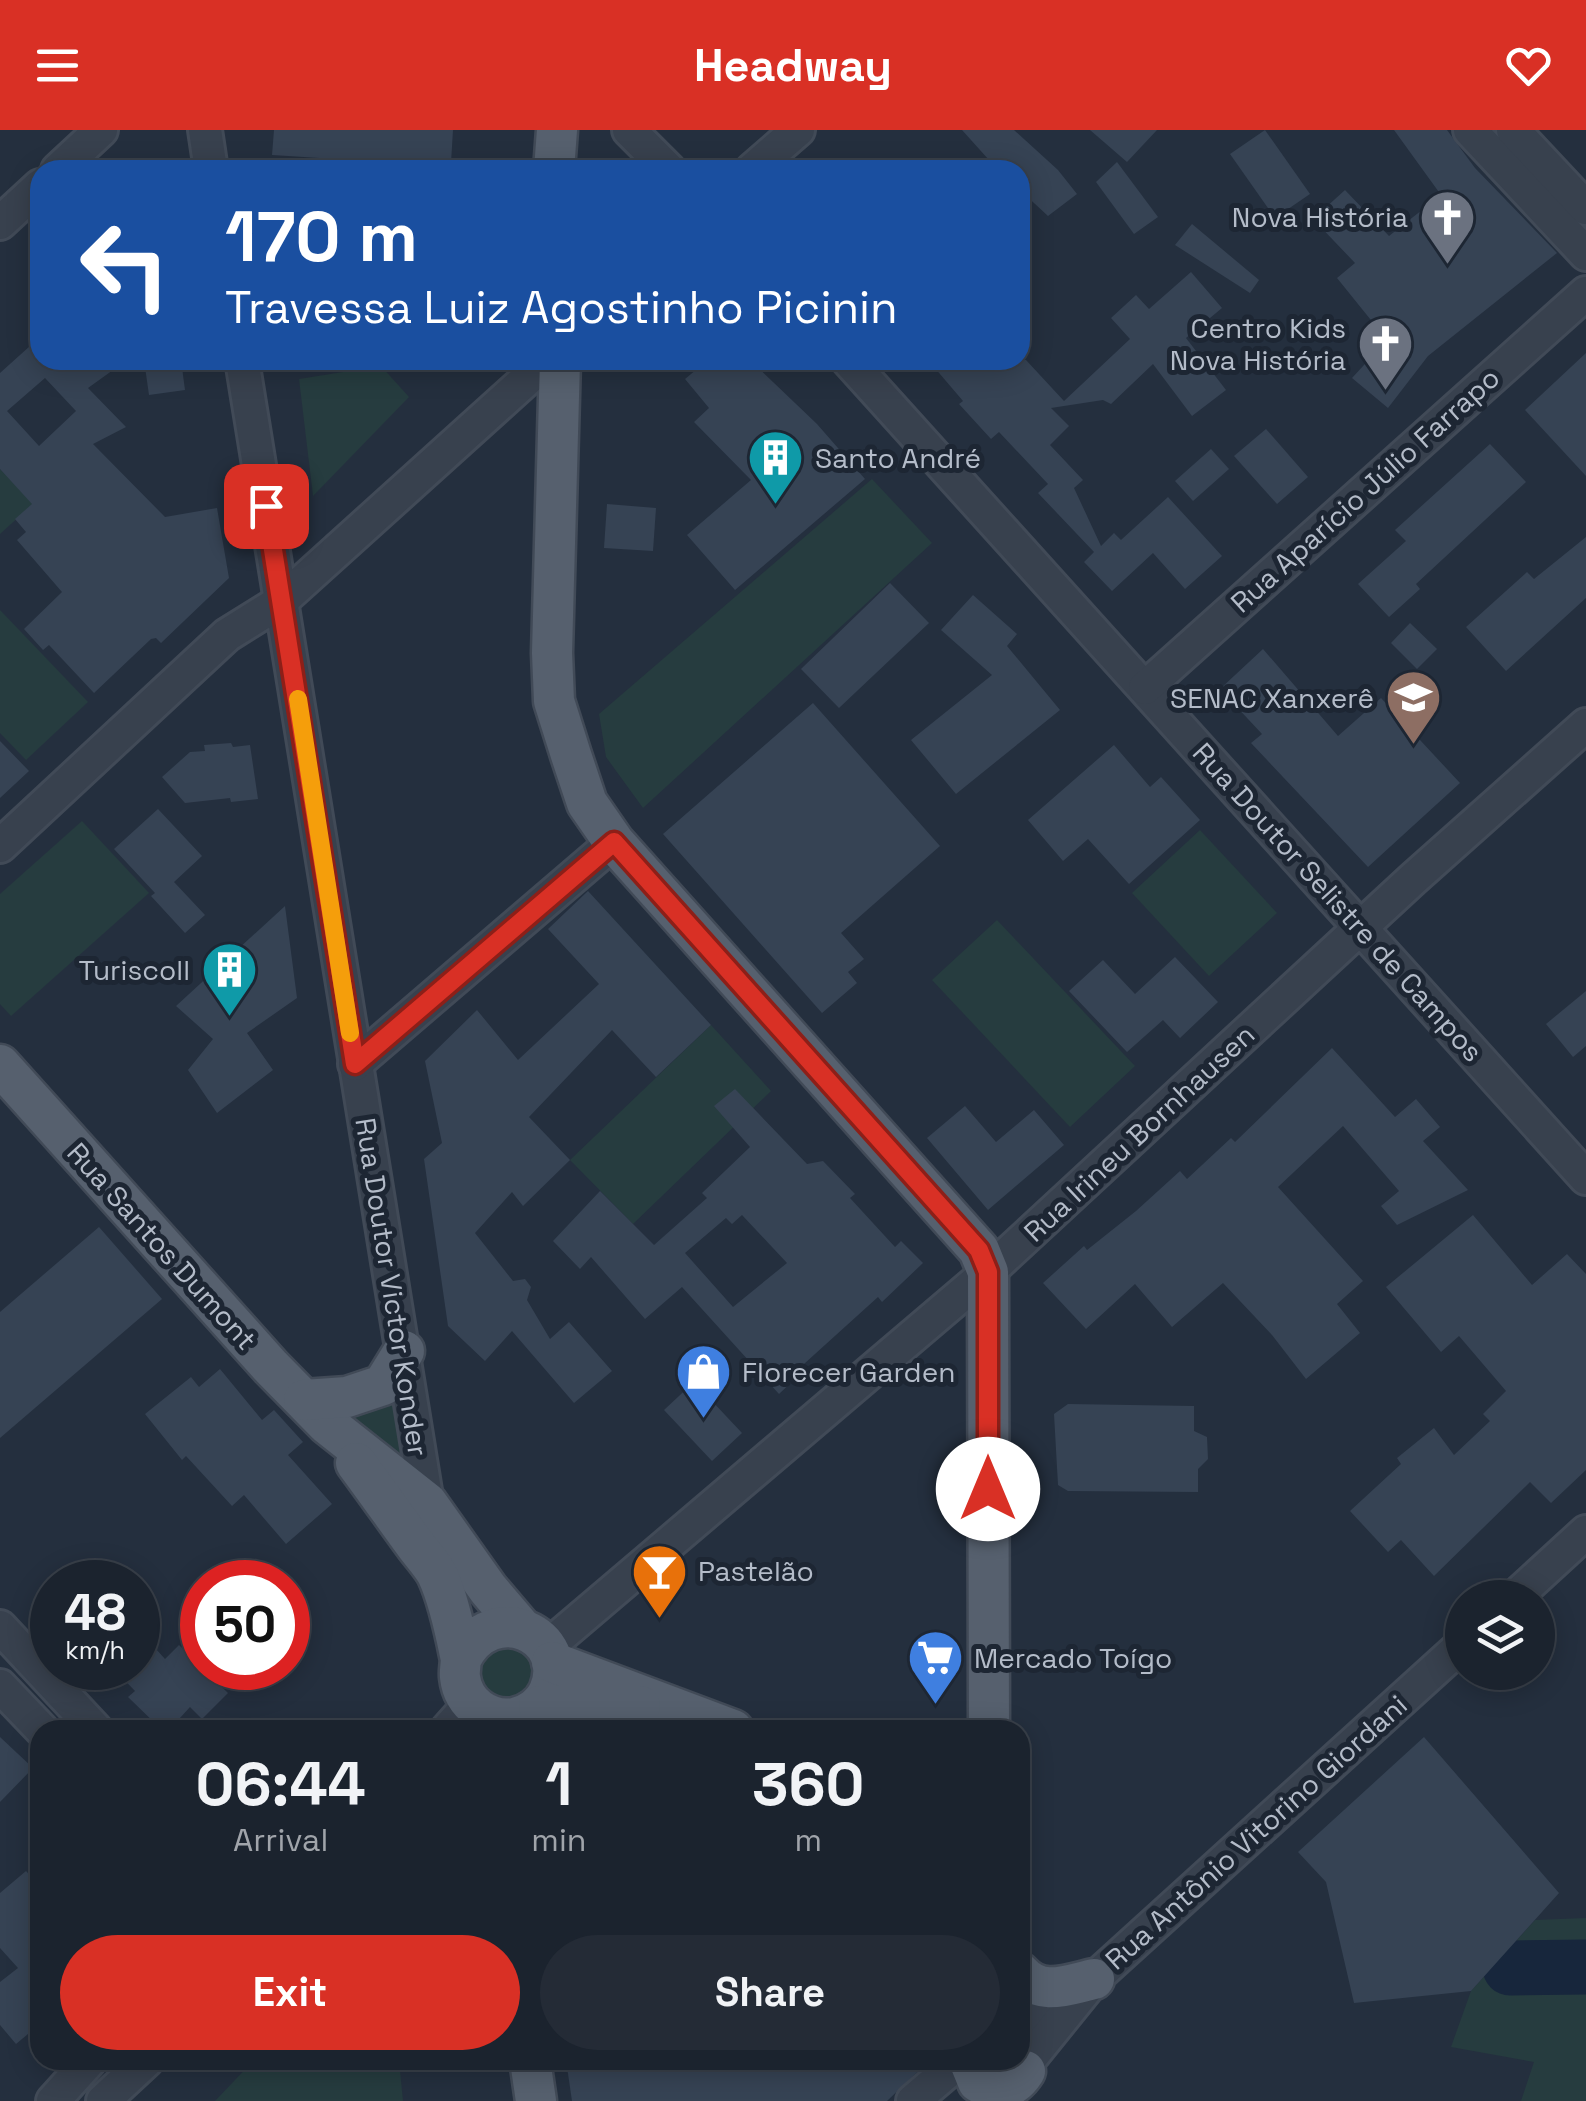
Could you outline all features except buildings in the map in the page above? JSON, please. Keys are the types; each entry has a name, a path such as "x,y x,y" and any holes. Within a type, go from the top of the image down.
{"main road":[{"path":"555,160 557,130"},
{"path":"560,370 554,701 587,803 614,842 979,1250 988,1272 989,1720"},
{"name":"Rua Santos Dumont","path":"0,1065 316,1412 436,1574 461,1660"},
{"path":"316,1412 383,1385 404,1351"},
{"name":"Rua Santos Dumont","path":"316,1412 428,1503 488,1589 540,1646"},
{"path":"428,1503 436,1574"},
{"path":"489,1718 460,1675 461,1660 478,1635 507,1626 664,1706 704,1720"},
{"path":"489,1718 548,1694 540,1646"},
{"path":"489,1718 664,1706"},
{"path":"1030,1983 1044,1990 1094,1980"},
{"path":"531,2070 536,2101"}],"street":[{"path":"69,160 101,130"},
{"path":"204,130 208,160"},
{"path":"629,130 659,160"},
{"path":"764,160 798,130"},
{"path":"1470,130 1586,254"},
{"path":"1513,130 1586,208"},
{"path":"0,223 30,195"},
{"name":"Rua Aparício Júlio Farrapo","path":"1145,688 1586,294"},
{"name":"Rua Doutor Victor Konder","path":"244,370 428,1503"},
{"path":"0,846 228,635 280,602 537,370"},
{"name":"Rua Doutor Selistre de Campos","path":"857,370 1586,1178"},
{"name":"Rua Irineu Bornhausen","path":"540,1646 988,1272 1586,725"},
{"path":"355,1064 614,842"},
{"path":"1538,1580 1582,1546"},
{"path":"0,1628 30,1660"},
{"name":"Rua Antônio Vitorino Giordani","path":"1030,2025 1039,2010 1094,1980 1445,1660"},
{"path":"30,1678 6,1692 33,1720"},
{"path":"58,1690 87,1720"},
{"path":"53,2101 81,2070"},
{"path":"103,2101 137,2070"},
{"name":"Rua Antônio Vitorino Giordani","path":"913,2101 1001,2073"}],"green space":[{"path":"356,370 385,370 409,397 313,496 299,379"},
{"path":"0,469 33,504 0,534"},
{"path":"872,479 932,543 643,808 606,757 599,714"},
{"path":"0,610 88,702 26,760 0,733"},
{"path":"82,821 149,893 11,1016 0,1004 0,894"},
{"path":"1200,830 1277,913 1209,976 1132,893"},
{"path":"997,920 1135,1066 1070,1127 932,980"},
{"path":"711,1025 771,1091 633,1224 570,1160"},
{"path":"400,1380 413,1477 335,1415"},
{"path":"506,1644 525,1652 533,1671 525,1690 506,1698 487,1690 479,1671 487,1652"},
{"path":"1586,1918 1586,2101 1521,2101 1534,2062 1451,2047 1471,1991 1535,1920"},
{"path":"244,2070 400,2070 403,2101 215,2101"}],"waterway":[{"path":"1510,1968 1586,1967"}],"slow traffic":[{"path":"298,699 350,1033"}],"place":[{"name":"Nova História","path":"1447,266"},
{"name":"Centro Kids Nova História","path":"1385,393"},
{"name":"Santo André","path":"776,507"},
{"name":"SENAC Xanxerê","path":"1413,747"},
{"name":"Turiscoll","path":"229,1019"},
{"name":"Florecer Garden","path":"703,1421"},
{"name":"Pastelão","path":"659,1620"},
{"name":"Mercado Toígo","path":"935,1707"}],"route":[{"path":"266,506 355,1064 614,842 979,1250 988,1272 988,1489"}]}
